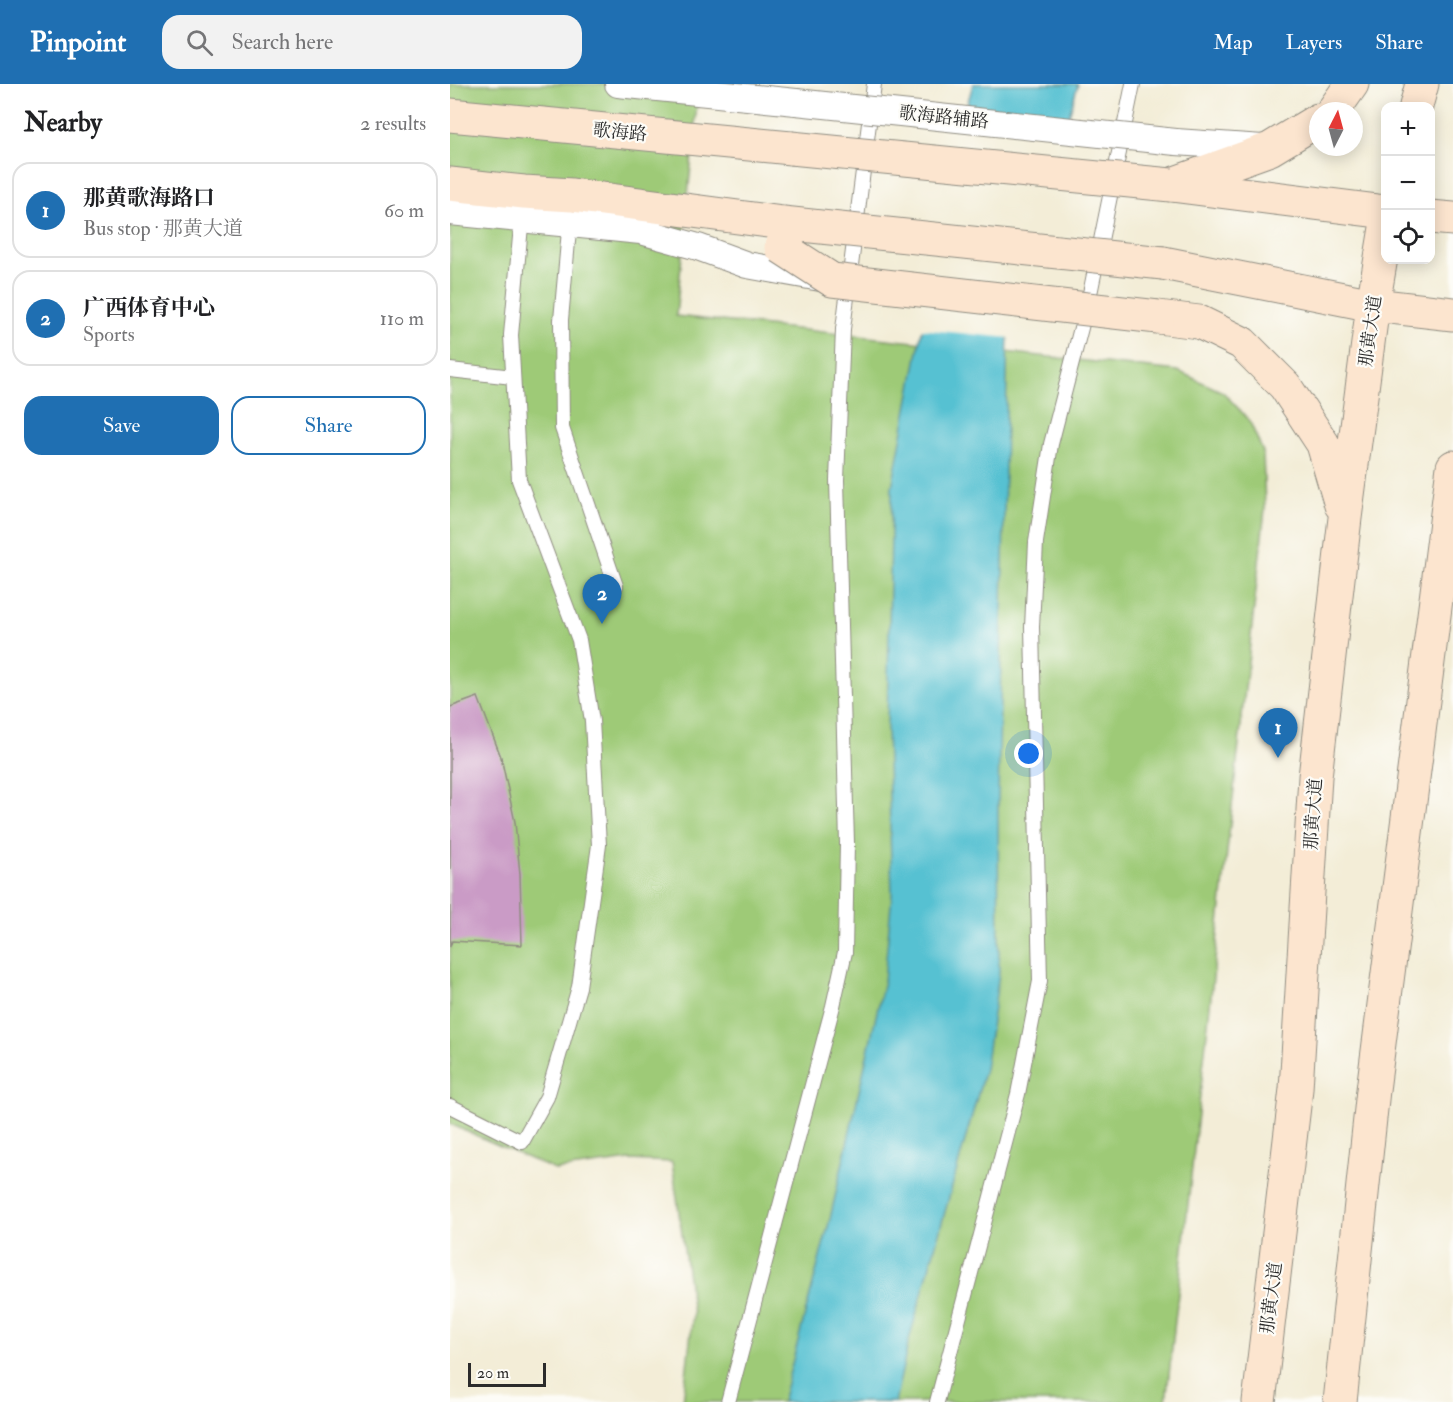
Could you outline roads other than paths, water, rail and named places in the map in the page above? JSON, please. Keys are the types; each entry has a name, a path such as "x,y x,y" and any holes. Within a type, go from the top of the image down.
{"main road":[{"path":"1339,102 1352,84"},
{"path":"1417,102 1422,84"},
{"name":"歌海路","path":"450,115 1171,185 1381,211"},
{"path":"1171,185 1270,149 1309,125"},
{"path":"450,184 523,206 735,216 832,280 1199,322 1242,343 1285,386 1323,444 1345,518"},
{"path":"1435,217 1453,219"},
{"path":"781,247 1163,263 1373,305 1453,314"},
{"name":"那黄大道","path":"1259,1402 1296,1089 1315,777 1345,518 1381,258"},
{"path":"1340,1402 1373,1090 1453,467"}],"street":[{"name":"歌海路辅路","path":"618,84 1270,149"},
{"path":"450,212 523,206"},
{"path":"570,209 698,247 747,265 781,247"}],"lane":[{"path":"728,1402 833,1006 845,952 847,843 837,480 843,329 874,84"},
{"path":"937,1402 1018,1094 1040,981 1032,627 1036,542 1051,444 1091,289 1133,84"},
{"path":"450,1106 522,1142 547,1097 579,987 599,844 592,721 579,640 519,480 511,335 523,206"},
{"path":"570,209 561,320 562,428 616,586"},
{"path":"450,370 513,377"}],"water":[{"path":"973,84 1078,84 1008,330 998,800 999,973 985,1069 909,1340 895,1402 782,1402 830,1219 884,981 892,894 887,727 892,487 961,126"}],"place":[{"name":"广西体育中心","path":"602,624"},
{"name":"那黄歌海路口","path":"1278,758"}]}
